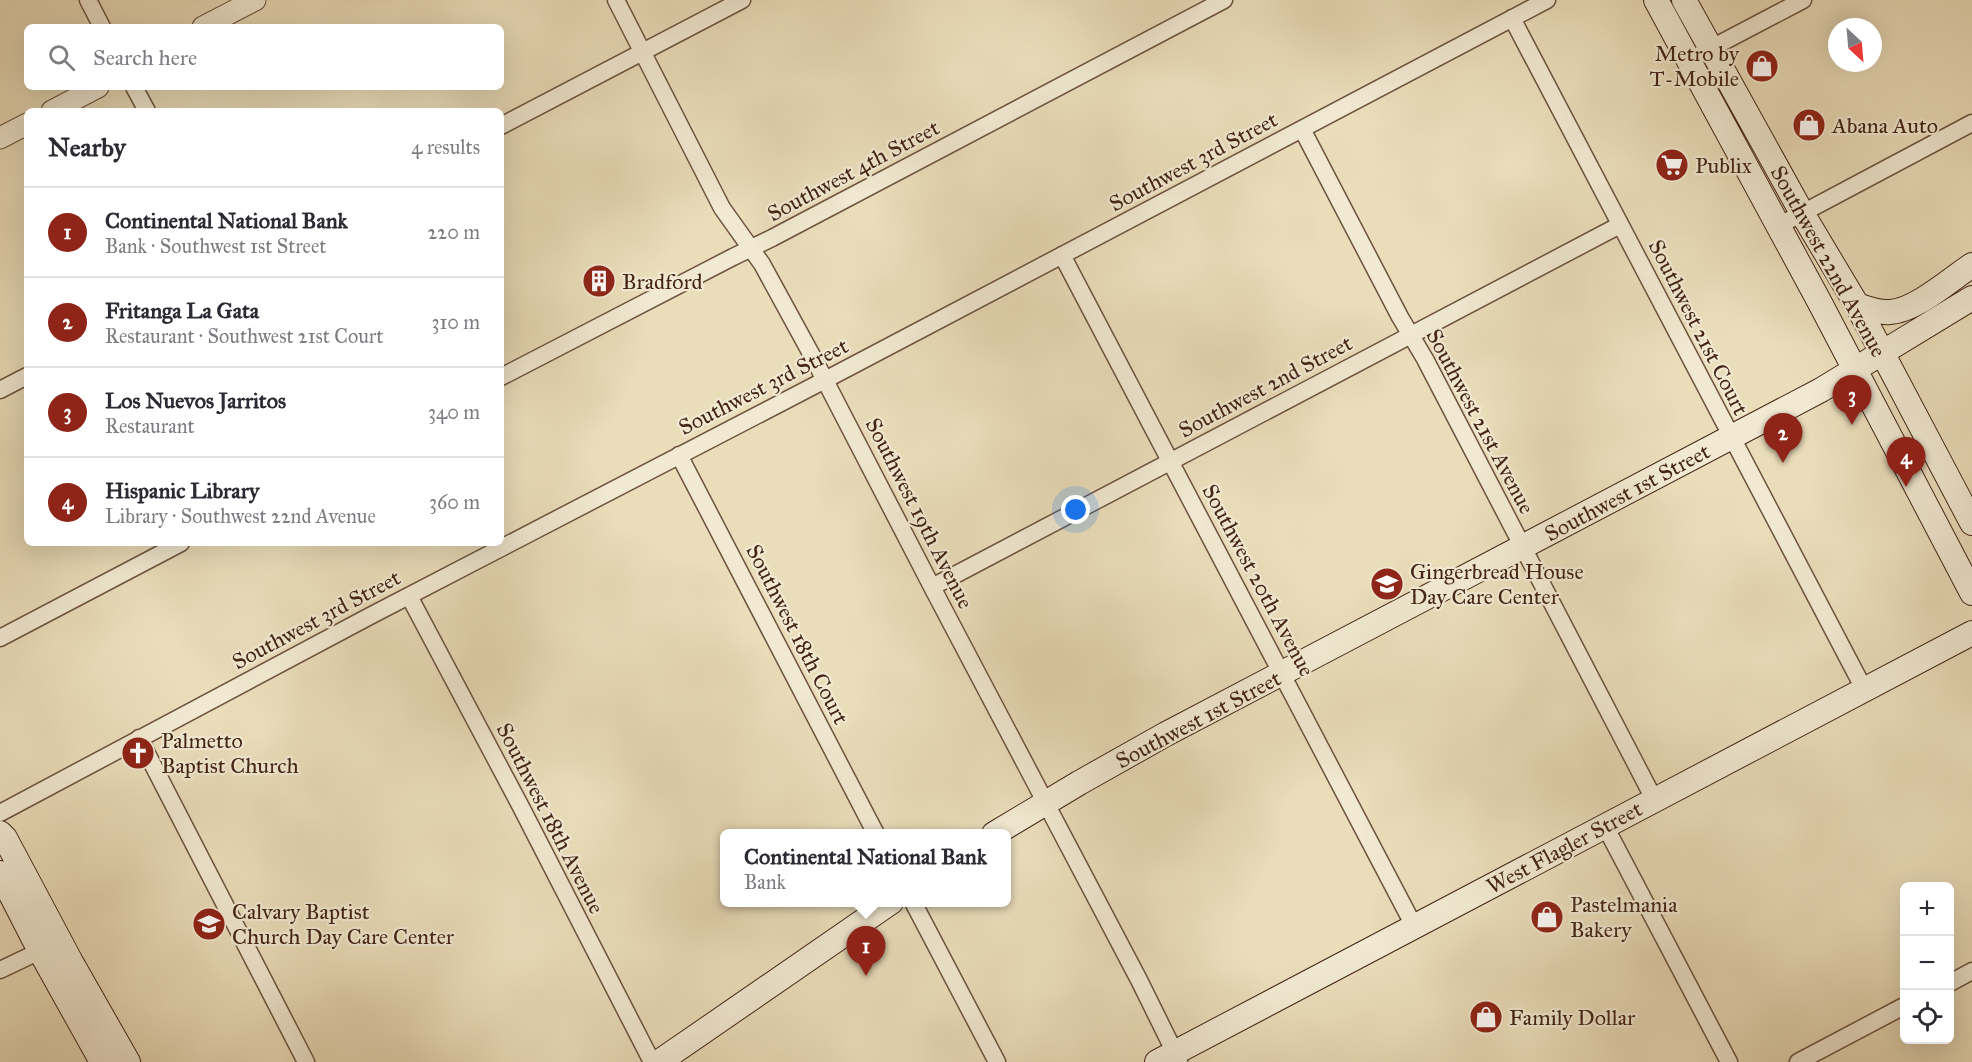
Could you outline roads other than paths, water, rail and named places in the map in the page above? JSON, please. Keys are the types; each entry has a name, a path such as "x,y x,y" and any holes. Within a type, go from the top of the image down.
{"main road":[{"name":"Southwest 22nd Avenue","path":"1656,0 1972,592"},
{"name":"Southwest 22nd Avenue","path":"1684,0 1802,213 1857,305 1972,524"},
{"path":"1857,305 1885,312 1901,310 1922,299 1972,265"},
{"name":"Southwest 1st Street","path":"1002,829 1166,734 1855,371 1972,298"},
{"name":"West Flagler Street","path":"1170,1059 1414,926 1972,633"},
{"path":"0,833 5,838 71,962 128,1062"},
{"path":"0,873 40,951 102,1062"},
{"path":"659,1062 885,907"},
{"path":"40,951 51,951 71,962"}],"street":[{"path":"88,0 100,24"},
{"path":"209,24 255,0"},
{"name":"Southwest 19th Avenue","path":"616,0 722,208 770,278 1046,802 1139,980 1170,1059"},
{"path":"504,124 742,0"},
{"name":"Southwest 4th Street","path":"504,375 1224,0"},
{"name":"Southwest 3rd Street","path":"0,813 409,596 1547,0"},
{"path":"1688,60 1803,0"},
{"name":"Southwest 21st Court","path":"1512,18 1864,689"},
{"path":"58,108 92,90"},
{"path":"136,90 145,108"},
{"path":"1778,226 1972,123"},
{"path":"0,138 24,126"},
{"name":"Southwest 21st Avenue","path":"1302,129 1654,799"},
{"name":"Southwest 2nd Street","path":"932,587 1620,225"},
{"name":"Southwest 20th Avenue","path":"1062,255 1414,926"},
{"path":"0,390 24,378"},
{"name":"Southwest 18th Court","path":"679,455 873,829"},
{"path":"0,638 175,546"},
{"name":"Southwest 18th Avenue","path":"409,596 652,1062"},
{"path":"139,738 306,1062"},
{"path":"1605,826 1729,1062"},
{"path":"915,907 997,1062"},
{"path":"0,970 40,951"},
{"path":"1954,981 1972,971"},
{"path":"1798,1062 1900,1009"}],"place":[{"name":"Metro by T-Mobile","path":"1762,66"},
{"name":"Abana Auto","path":"1809,125"},
{"name":"Publix","path":"1672,165"},
{"name":"Bradford","path":"599,281"},
{"name":"Los Nuevos Jarritos","path":"1852,425"},
{"name":"Fritanga La Gata","path":"1783,463"},
{"name":"Hispanic Library","path":"1906,487"},
{"name":"Gingerbread House Day Care Center","path":"1387,584"},
{"name":"Palmetto Baptist Church","path":"138,753"},
{"name":"Pastelmania Bakery","path":"1547,917"},
{"name":"Calvary Baptist Church Day Care Center","path":"209,924"},
{"name":"Continental National Bank","path":"866,976"},
{"name":"Family Dollar","path":"1486,1017"}]}
